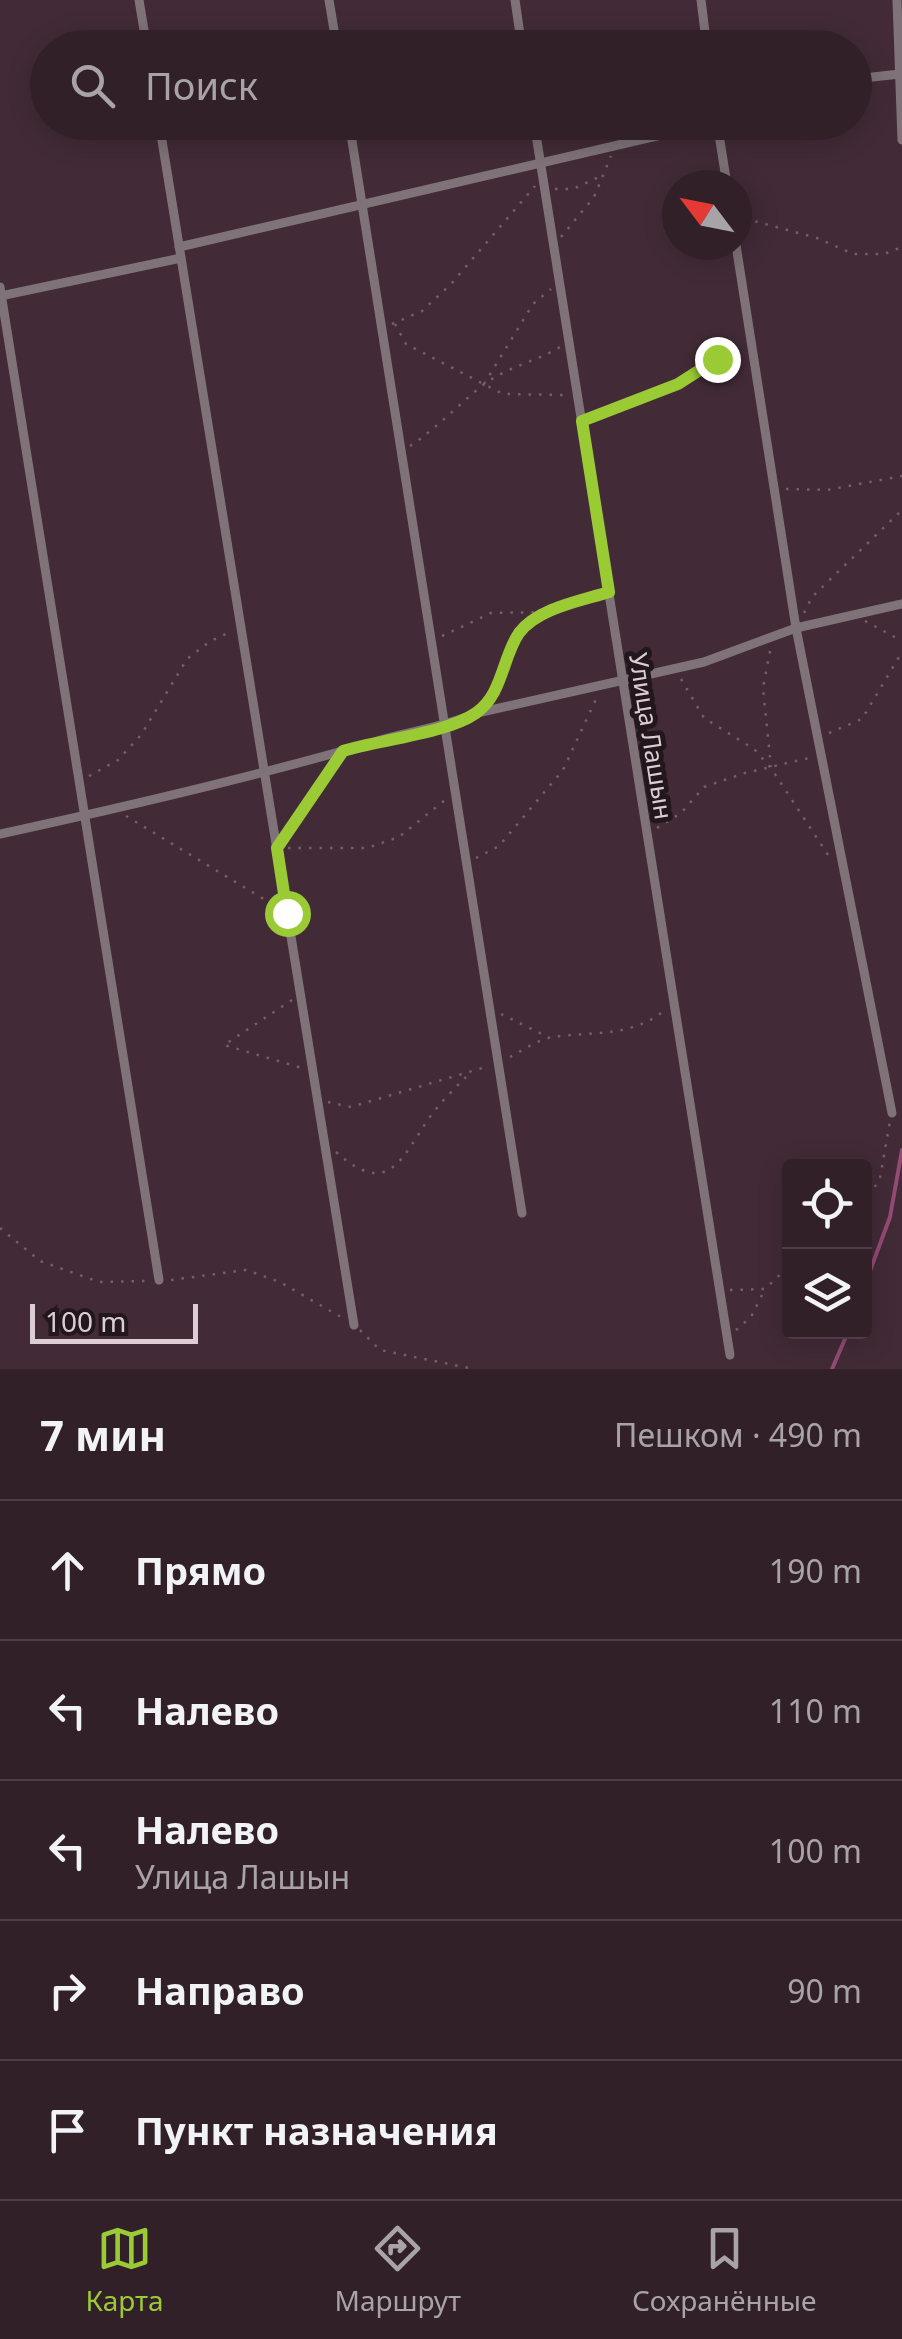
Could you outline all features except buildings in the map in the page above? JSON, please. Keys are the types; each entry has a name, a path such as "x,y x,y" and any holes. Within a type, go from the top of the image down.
{"street":[{"path":"139,0 144,30"},
{"path":"329,0 334,30"},
{"path":"515,0 519,30"},
{"path":"701,0 705,30"},
{"path":"897,0 902,140"},
{"path":"872,77 900,74"},
{"path":"162,140 354,1325"},
{"path":"351,140 522,1213"},
{"name":"Улица Лашын","path":"537,140 730,1355"},
{"path":"159,1280 0,293 646,140"},
{"path":"720,140 725,170"},
{"path":"738,260 796,628 892,1113"},
{"path":"0,834 264,774 444,727 477,713 675,669 796,628 902,604"}],"path":[{"path":"554,246 594,198 615,148"},
{"path":"381,329 422,311 452,284 543,178 555,188 574,189 604,175"},
{"path":"752,219 817,238 853,254 884,254 902,247"},
{"path":"483,385 532,304 560,282"},
{"path":"394,323 406,344 503,394 578,395"},
{"path":"401,453 442,424 483,385 514,366 541,358 569,342"},
{"path":"582,421 678,384 717,359 753,350"},
{"path":"775,488 826,490 902,476"},
{"path":"796,628 812,597 902,510"},
{"path":"431,640 491,613 546,612 609,592"},
{"path":"477,713 500,684 520,633 546,612"},
{"path":"856,616 902,641"},
{"path":"79,782 118,760 141,735 187,659 209,642 241,627"},
{"path":"771,768 763,688 772,638"},
{"path":"819,738 862,718 902,652"},
{"path":"675,669 704,718 754,750 771,768 848,886"},
{"path":"466,864 499,846 563,770 602,685"},
{"path":"277,848 343,751"},
{"path":"647,834 682,814 704,788 822,754"},
{"path":"277,848 367,848 400,837 455,792"},
{"path":"114,808 287,913"},
{"path":"300,994 224,1045 313,1072"},
{"path":"489,1008 549,1037"},
{"path":"324,1142 353,1167 378,1174 398,1167 432,1114 468,1074"},
{"path":"872,1192 880,1178 892,1113"},
{"path":"0,1228 40,1261 99,1282 246,1270 280,1282 354,1325 380,1350 474,1369"},
{"path":"727,1338 751,1317 764,1289 782,1272"},
{"path":"719,1287 738,1292 764,1289"}],"waterway":[{"path":"872,1265 890,1217 902,1150"},
{"path":"832,1369 845,1339"}],"route":[{"path":"287,913 277,848 343,751 444,727 477,713 500,684 520,633 546,612 609,592 582,421 678,384 717,359"}]}
